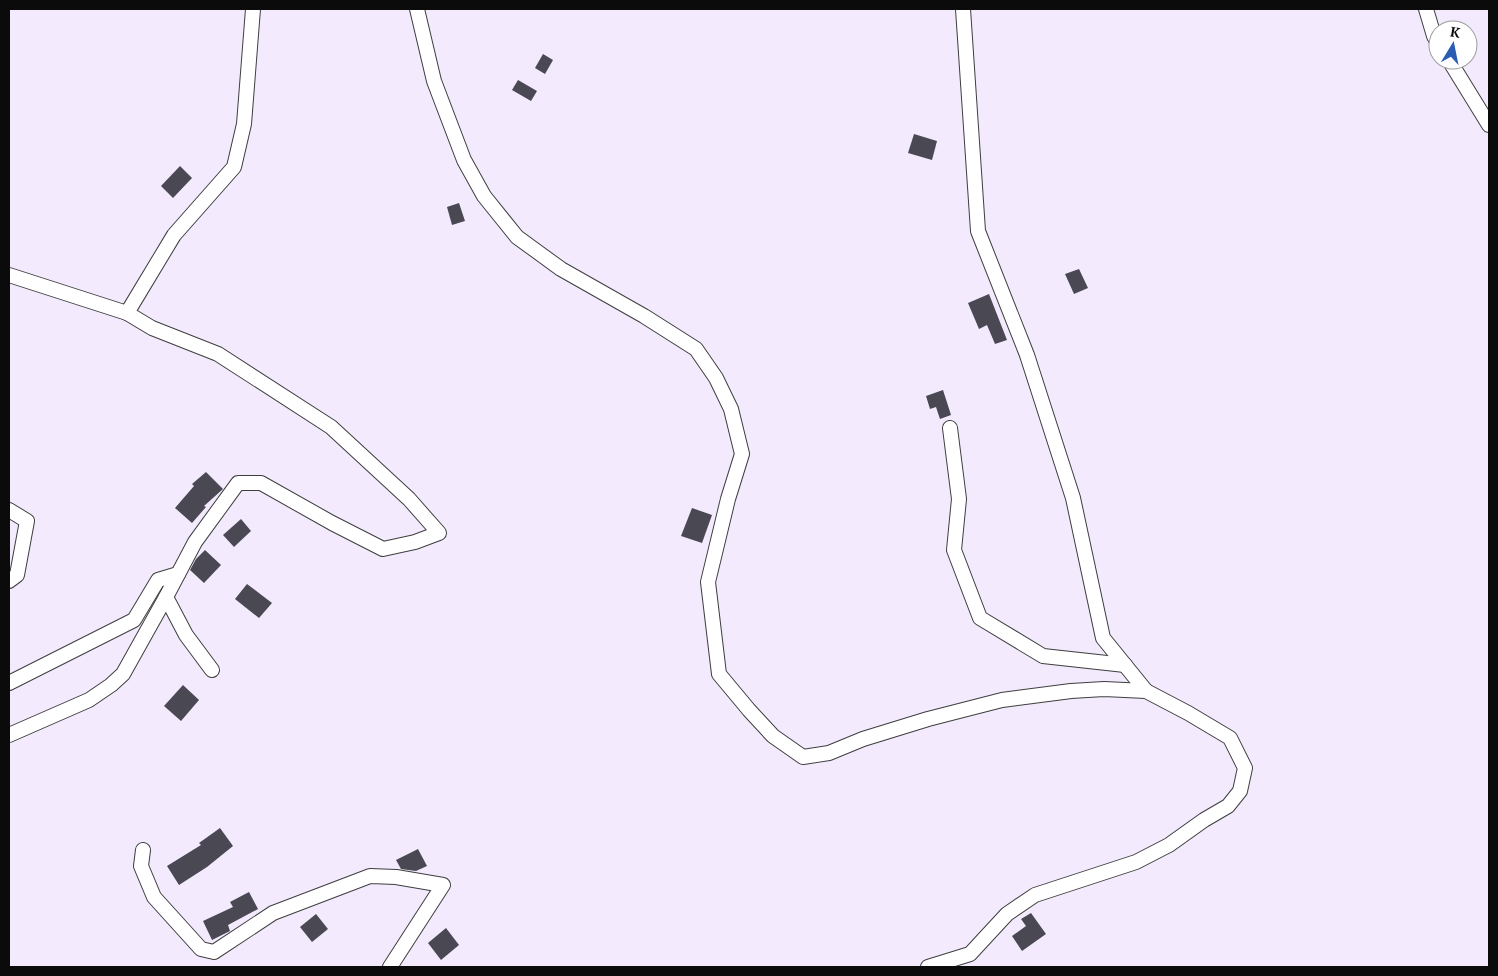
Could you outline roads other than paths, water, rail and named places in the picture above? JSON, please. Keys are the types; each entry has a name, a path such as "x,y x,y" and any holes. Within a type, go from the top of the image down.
{"street":[{"path":"127,314 174,235 234,167 244,124 253,9"},
{"path":"417,9 434,81 464,160 484,196 517,237 560,269 644,316 696,349 716,378 731,409 742,454 728,499 708,582 720,674 773,736 804,757 829,753 863,739 1002,700 1071,691 1146,691"},
{"path":"928,967 970,954 1007,914 1036,895 1136,862 1169,845 1204,820 1228,806 1240,791 1245,768 1230,738 1146,691 1104,638 1073,498 1027,355 978,231 963,9"},
{"path":"1455,70 1489,125"},
{"path":"9,275 127,314 152,328 218,354 331,427 408,499 439,533 415,542 383,548 332,523 261,483 238,483 195,542 123,674 89,700 9,735"},
{"path":"950,428 959,499 954,550 980,618 1043,656 1125,665"},
{"path":"9,510 27,521 17,575 9,581"},
{"path":"9,683 134,620 158,580 178,574"},
{"path":"166,598 186,635 212,670"},
{"path":"143,850 141,866 154,898 201,949 214,952 273,913 370,876 396,877 443,885 390,967"}]}
